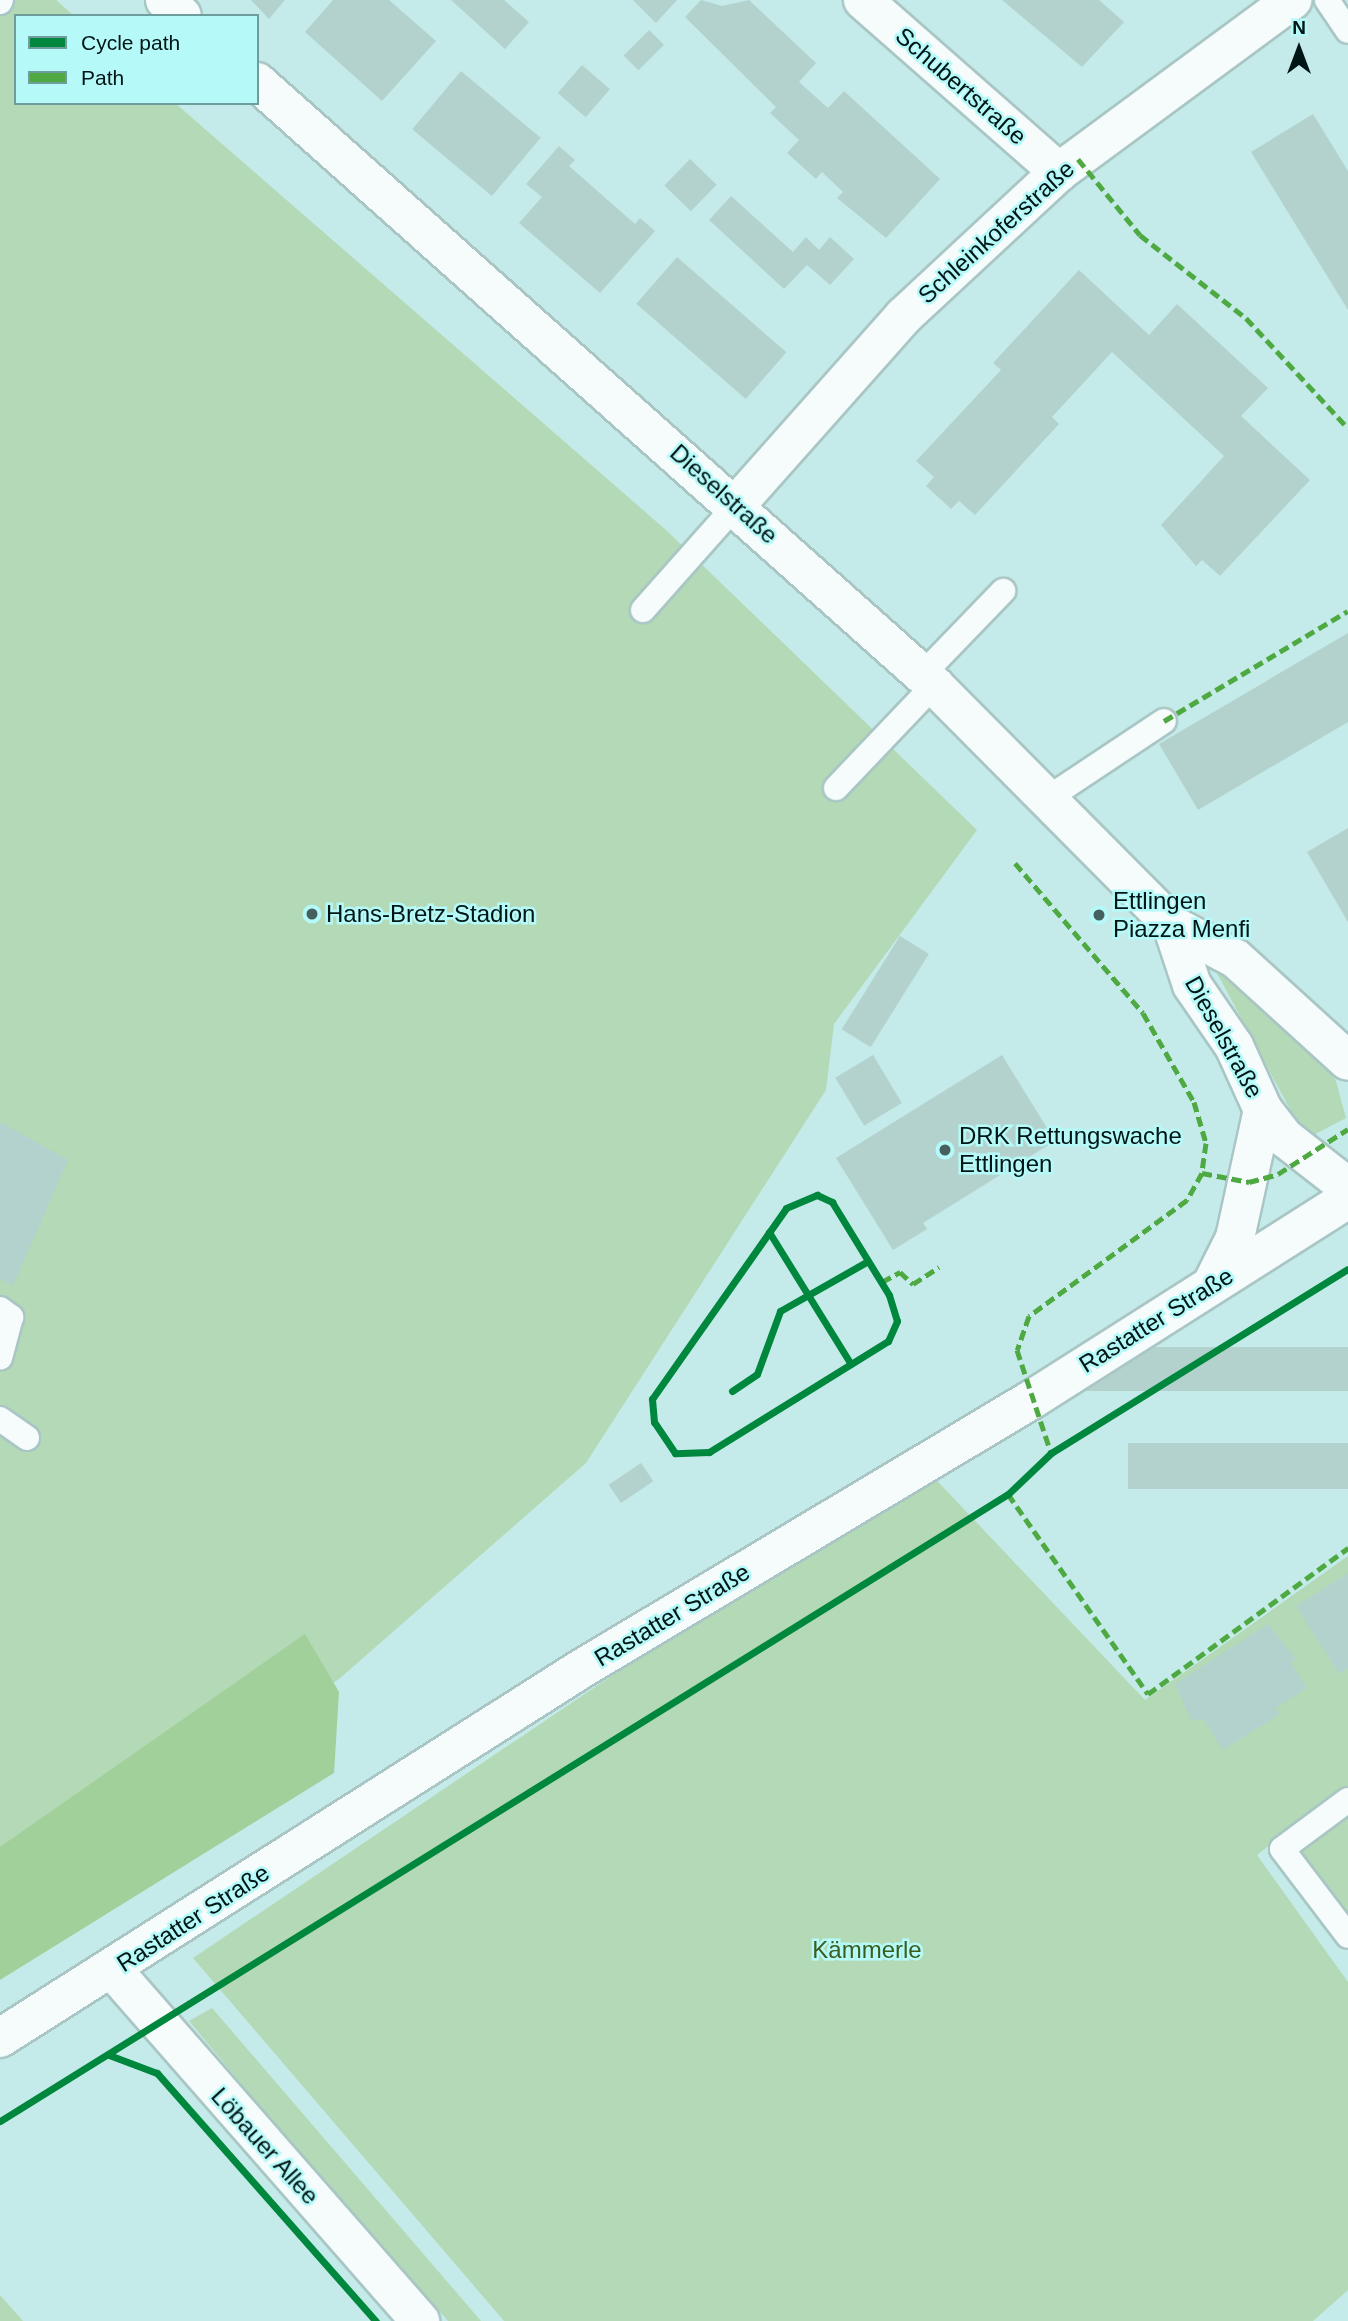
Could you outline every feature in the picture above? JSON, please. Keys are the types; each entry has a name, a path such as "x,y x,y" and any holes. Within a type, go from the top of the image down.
{"street":[{"path":"164,0 180,14"},
{"name":"Schubertstraße","path":"863,0 1059,172"},
{"name":"Schleinkoferstraße","path":"737,504 904,316 1059,172 1292,0"},
{"name":"Dieselstraße","path":"259,84 737,504 928,680 1172,925 1236,959 1348,1061"},
{"name":"Dieselstraße","path":"1172,925 1192,985 1234,1046 1263,1110 1285,1138 1348,1187"},
{"name":"Dieselstraße","path":"1211,1286 1235,1238 1263,1110"},
{"name":"Rastatter Straße","path":"0,2038 581,1669 1211,1286 1348,1199"},
{"name":"Löbauer Allee","path":"112,1969 420,2321"}],"lane":[{"path":"1327,0 1348,31"},
{"path":"643,610 737,504"},
{"path":"836,788 1003,591"},
{"path":"1048,798 1164,722"},
{"path":"0,1309 11,1317 0,1358"},
{"path":"0,1419 27,1438"},
{"path":"1348,1800 1282,1849 1348,1936"}],"green space":[{"path":"0,0 56,0 72,14 14,14 14,105 177,105 666,530 977,830 834,1024 826,1090 586,1463 339,1679 0,1911"},
{"path":"1211,962 1318,1054 1336,1081 1346,1118 1306,1139"},
{"name":"Kämmerle","path":"923,1466 1145,1700 1348,1556 1348,1915 1285,1833 1257,1855 1348,1982 1348,2290 1313,2321 504,2321 193,1958"},
{"path":"305,1634 339,1692 334,1773 0,1980 0,1847"},
{"path":"212,2008 481,2321 448,2321 267,2115 189,2021"},
{"path":"0,2295 23,2321 0,2321"}],"building":[{"path":"251,0 285,0 269,19"},
{"path":"333,0 389,0 436,41 382,101 305,32"},
{"path":"451,0 504,0 529,22 505,49"},
{"path":"633,0 677,0 656,23"},
{"path":"701,0 722,6 749,0 816,63 799,82 828,108 844,91 940,179 886,238 837,198 843,192 822,172 816,179 787,153 799,140 770,113 776,107 685,17"},
{"path":"1002,0 1099,0 1124,22 1082,67"},
{"path":"649,30 664,45 638,70 624,55"},
{"path":"582,65 610,89 586,117 558,93"},
{"path":"461,71 541,138 492,196 412,129"},
{"path":"1313,114 1348,171 1348,310 1251,152"},
{"path":"559,146 575,160 569,166 635,224 640,218 655,231 600,293 519,223 542,197 526,184"},
{"path":"690,159 717,185 691,211 664,186"},
{"path":"731,196 793,252 806,237 819,250 830,237 854,259 830,285 807,265 784,289 709,220"},
{"path":"677,257 786,352 746,399 636,304"},
{"path":"1079,270 1149,335 1177,304 1268,388 1241,416 1310,480 1220,576 1202,560 1196,566 1161,525 1224,456 1112,352 1052,417 1059,424 975,515 959,501 951,509 926,486 934,477 916,461 1001,370 993,363"},
{"path":"1348,633 1348,722 1198,810 1159,744"},
{"path":"1348,828 1348,922 1307,852"},
{"path":"900,936 929,954 871,1047 842,1029"},
{"path":"873,1055 902,1103 864,1126 835,1078"},
{"name":"DRK Rettungswache Ettlingen","path":"1002,1055 1055,1141 923,1223 927,1229 893,1250 836,1158"},
{"path":"0,1122 68,1160 13,1286 0,1279"},
{"path":"1078,1347 1348,1347 1348,1391 1078,1391"},
{"path":"1128,1443 1348,1443 1348,1489 1128,1489"},
{"path":"641,1463 653,1481 621,1503 609,1485"},
{"path":"1348,1573 1348,1668 1339,1674 1296,1606"},
{"path":"1268,1624 1296,1659 1291,1663 1307,1688 1276,1708 1280,1714 1223,1750 1204,1720 1191,1720 1175,1684"}],"marked path":[{"path":"1078,159 1140,235 1246,318 1348,428"},
{"path":"1164,721 1348,611"},
{"path":"1015,863 1143,1013 1194,1102 1206,1143 1202,1173 1187,1200 1029,1316 1017,1350 1051,1453"},
{"path":"1202,1173 1249,1182 1278,1174 1348,1129"},
{"path":"882,1282 900,1272 913,1284 939,1267"},
{"path":"1008,1494 1148,1694 1348,1548"}],"cycle path":[{"path":"817,1195 832,1202 889,1295 897,1321 888,1341 709,1452 675,1453 654,1422 652,1399 786,1208 817,1195"},
{"path":"769,1232 851,1364"},
{"path":"732,1391 757,1374 780,1311 868,1261"},
{"path":"0,2121 1008,1494 1051,1453 1348,1269"},
{"path":"109,2055 157,2073 376,2321"}],"place":[{"name":"Hans-Bretz-Stadion","path":"312,914"},
{"name":"Ettlingen Piazza Menfi","path":"1099,915"},
{"name":"DRK Rettungswache Ettlingen","path":"945,1150"}]}
